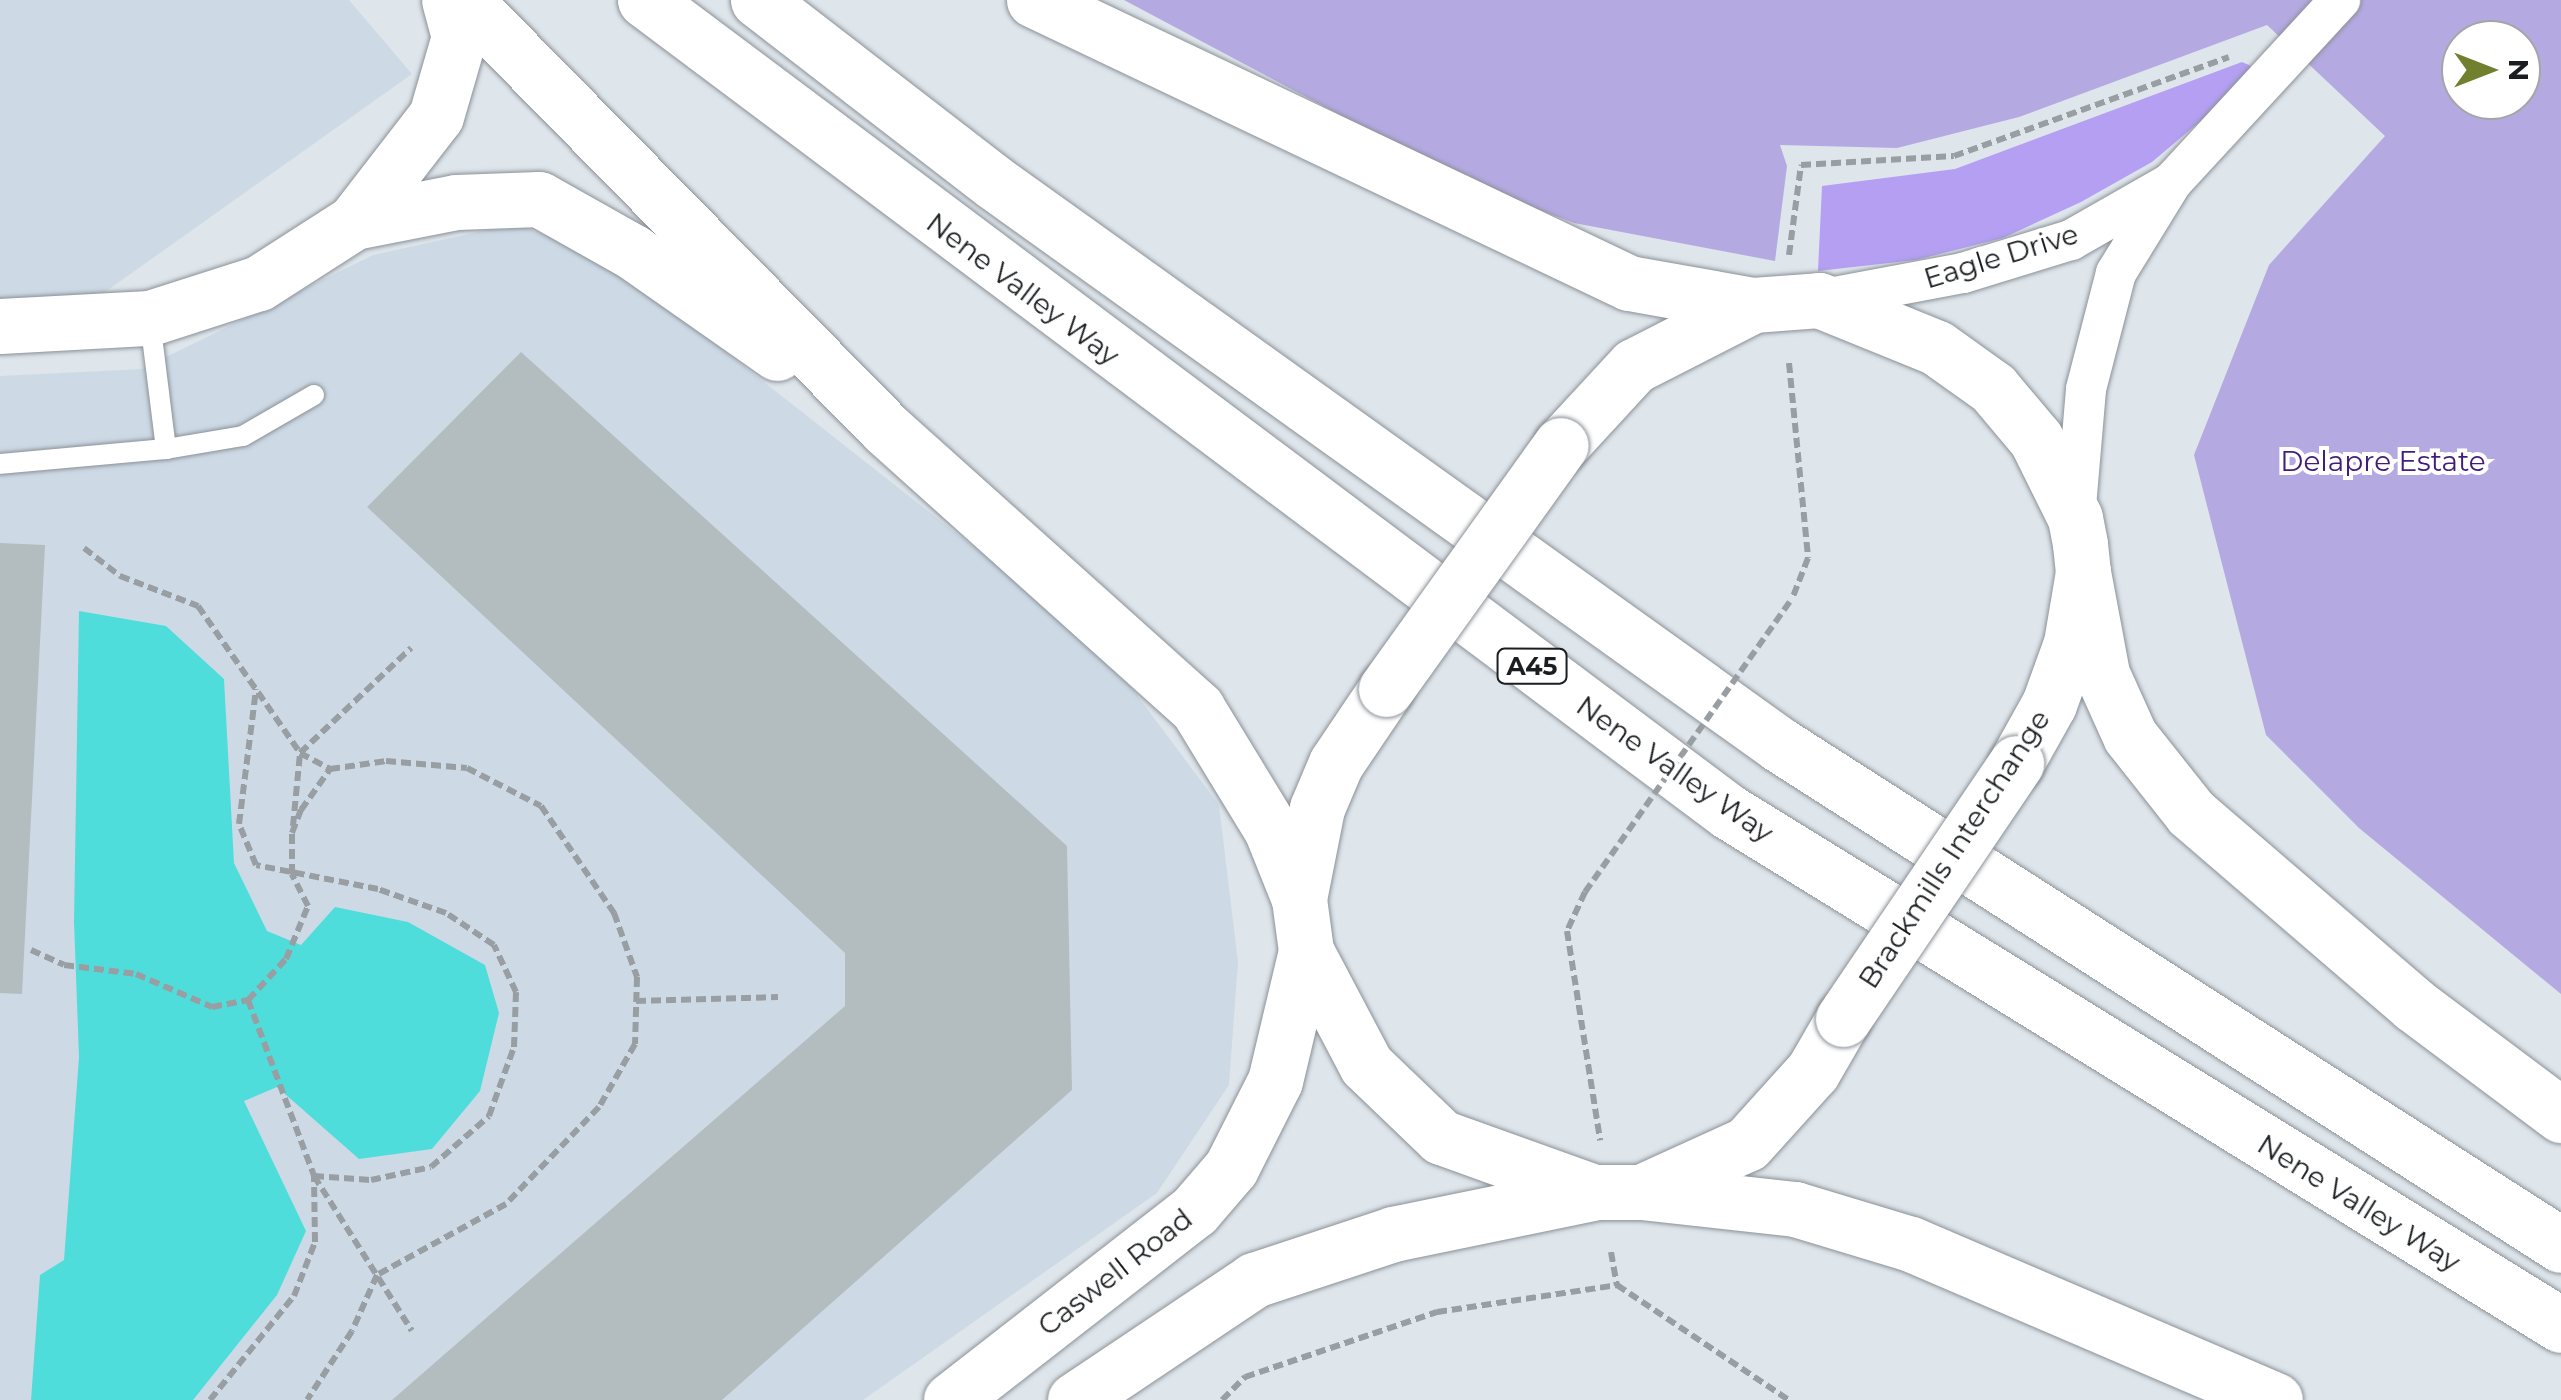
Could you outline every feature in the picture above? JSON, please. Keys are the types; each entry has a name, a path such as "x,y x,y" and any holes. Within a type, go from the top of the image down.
{"main road":[{"path":"0,326 150,318 259,282 354,222 436,116 458,38 449,0"},
{"path":"464,0 886,429 1197,708 1271,829 1302,925 1366,1065 1441,1137 1612,1175 1795,1209 1911,1244 2275,1400"},
{"name":"Nene Valley Way","path":"645,0 1729,812 2462,1268 2561,1325"},
{"path":"758,0 995,183 1780,745 2561,1245"},
{"path":"1034,0 1629,282 1752,305"},
{"path":"354,222 456,202 540,199 633,252 886,429"},
{"name":"Brackmills Interchange","path":"1302,925 1316,808 1336,764 1561,445 1634,366 1752,305 1819,300 1937,348 1993,388 2036,439 2074,518 2083,572 2071,643 2049,704 2016,762 1843,1019 1813,1072 1747,1144 1612,1175"},
{"path":"2083,572 2102,674 2130,736 2192,813 2414,1005 2561,1115"},
{"name":"Caswell Road","path":"952,1400 1194,1211 1230,1168 1275,1081 1302,925"},
{"path":"1075,1400 1254,1280 1393,1234 1612,1175"},
{"path":"2462,1268 2561,1346"}],"street":[{"name":"Eagle Drive","path":"2074,518 2086,389 2116,273 2172,182 2340,0"},
{"name":"Eagle Drive","path":"1819,300 1963,273 2071,240 2172,182"}],"lane":[{"path":"150,318 166,449"},
{"path":"0,464 166,449 243,436 314,395"}],"path":[{"path":"1788,254 1801,165 1954,156 2250,50"},
{"path":"1612,1175 1566,931 1585,892 1792,599 1808,558 1789,363"},
{"path":"84,548 120,576 198,606 300,753 330,769 386,761 466,768 541,806 614,912 637,977 635,1044 599,1107 506,1204 377,1275 352,1331 308,1400"},
{"path":"30,950 64,965 136,974 212,1007 248,1000 286,960 308,906 292,874 300,753 411,648"},
{"path":"256,690 240,824 256,865 378,890 446,912 494,945 516,992 514,1046 490,1116 431,1167 371,1180 314,1176"},
{"path":"292,832 330,769"},
{"path":"636,1002 778,997"},
{"path":"248,1000 314,1176 412,1331"},
{"path":"210,1400 294,1296 315,1242 314,1176"},
{"path":"1611,1252 1617,1285"},
{"path":"1222,1400 1245,1377 1437,1312 1617,1285 1789,1400"}],"shaded area":[{"path":"0,0 349,0 412,74 98,297 0,301"},
{"path":"2242,62 2251,66 2248,81 2152,162 2081,202 2003,238 1916,260 1818,271 1822,186 1955,169"},
{"path":"515,224 606,258 1101,647 1219,805 1238,962 1229,1085 1157,1193 863,1400 0,1400 0,376 142,369 373,255"}],"green space":[{"name":"Delapre Estate","path":"1124,0 2561,0 2561,994 2359,828 2266,735 2194,455 2269,265 2385,136 2267,25 2019,117 1897,148 1780,145 1787,166 1775,261 1574,223 1470,184"}],"water":[{"path":"79,611 166,626 224,679 234,863 267,931 301,945 335,907 408,922 485,965 499,1013 480,1091 432,1149 359,1159 277,1087 244,1101 306,1231 277,1295 193,1400 31,1400 40,1275 64,1260 79,1057 74,922"}],"building":[{"path":"521,352 1067,846 1072,1090 722,1400 392,1400 845,1006 845,953 367,507"},
{"path":"0,543 45,545 22,994 0,993"}]}
